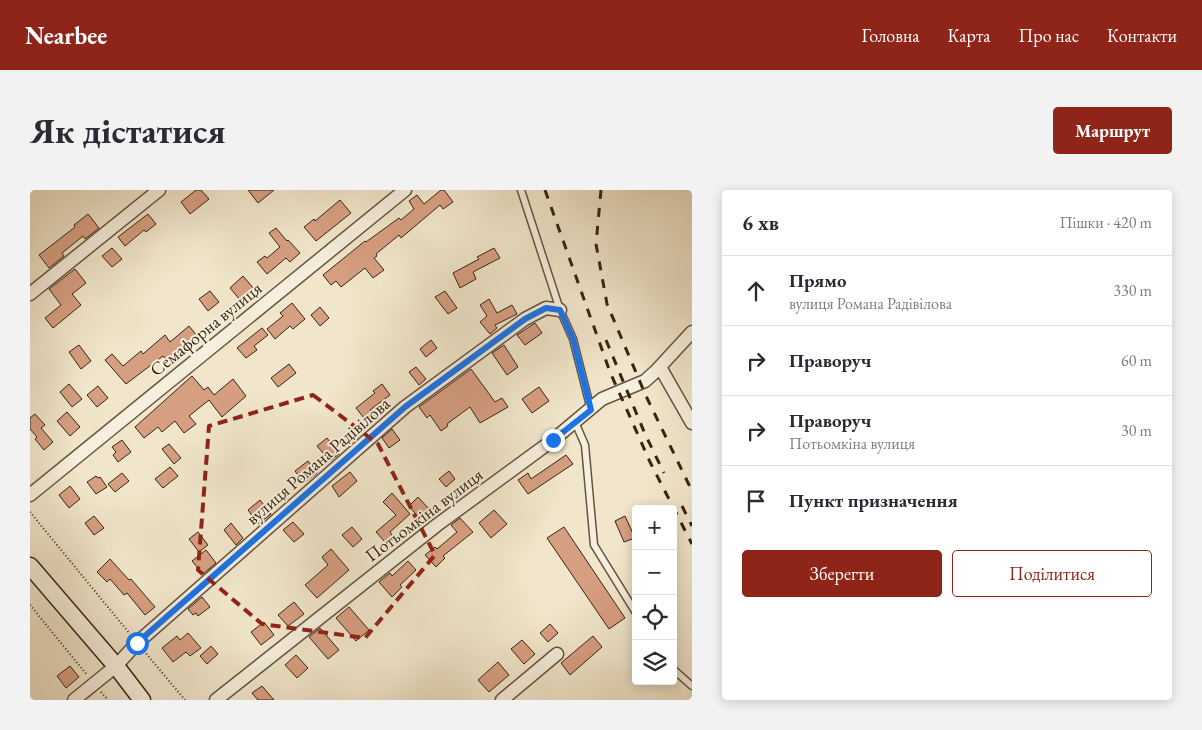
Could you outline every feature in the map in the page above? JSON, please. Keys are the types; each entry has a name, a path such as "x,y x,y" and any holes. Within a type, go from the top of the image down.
{"main road":[{"path":"30,566 116,666 142,700"}],"street":[{"path":"30,294 160,190"},
{"name":"Семафорна вулиця","path":"30,495 405,190"},
{"name":"вулиця Романа Радівілова","path":"74,700 116,666 137,643 405,407 525,319 546,308 560,310"},
{"name":"Потьомкіна вулиця","path":"216,700 437,525 553,440 602,400 645,381 692,332"},
{"path":"660,367 692,423"},
{"path":"502,700 557,654"}],"lane":[{"path":"521,190 560,310 573,339 591,410"},
{"path":"575,422 586,445 594,545 632,607"},
{"path":"677,673 692,686"}],"path":[{"path":"30,512 185,700"},
{"path":"30,605 108,700"}],"highlighted area":[{"path":"313,395 378,444 435,555 365,638 262,624 198,570 209,426"}],"building":[{"path":"196,190 201,190 209,199 190,214 181,202"},
{"path":"248,190 274,190 258,203"},
{"path":"441,190 444,190 453,202 443,209 440,205 401,238 399,235 376,254 377,256 374,258 384,270 373,278 365,268 341,287 336,281 331,285 323,275 365,241 399,218 401,220 414,209 409,201 417,195 424,204"},
{"path":"340,200 351,213 316,241 304,227 314,219 315,221"},
{"path":"88,214 99,228 85,239 83,236 62,253 64,256 49,268 39,255 75,227 74,225"},
{"path":"148,214 156,224 146,232 144,230 125,246 118,237"},
{"path":"276,228 300,253 290,262 286,258 267,274 257,262 265,256 267,258 280,247 269,233"},
{"path":"112,248 122,259 112,267 102,256"},
{"path":"494,248 500,258 473,272 476,279 460,288 453,273 479,259 477,257"},
{"path":"75,269 86,283 72,294 81,305 53,328 45,318 61,305 49,289"},
{"path":"243,276 255,290 241,301 230,288"},
{"path":"210,291 219,302 208,311 199,299"},
{"path":"445,291 457,308 448,314 435,297"},
{"path":"489,299 497,313 512,305 517,314 495,325 497,328 490,334 480,322 487,316 480,305"},
{"path":"292,303 305,319 293,329 290,326 275,339 267,329 283,316 280,313"},
{"path":"320,307 329,318 320,326 311,315"},
{"path":"535,323 542,333 525,345 517,335"},
{"path":"189,326 198,337 167,361 163,356 126,384 105,360 112,354 123,366 141,351 143,354 165,335 170,342"},
{"path":"262,328 268,335 254,346 257,350 246,358 237,348"},
{"path":"431,340 437,348 426,357 420,349"},
{"path":"79,345 91,361 81,369 69,352"},
{"path":"504,345 518,367 507,375 492,353"},
{"path":"289,364 296,373 278,387 271,378"},
{"path":"416,367 426,379 419,385 409,372"},
{"path":"471,369 495,402 502,398 508,407 480,423 470,407 447,424 448,426 441,431 430,415 427,418 419,407"},
{"path":"192,376 204,390 208,387 214,395 233,379 246,396 222,417 209,400 189,416 196,424 184,433 175,421 162,432 158,427 144,438 135,427"},
{"path":"69,384 82,399 72,407 60,392"},
{"path":"382,384 390,395 370,410 376,416 368,423 356,408 375,393 373,391"},
{"path":"98,386 108,398 97,407 87,395"},
{"path":"539,387 549,401 532,413 522,399"},
{"path":"67,412 80,427 70,436 57,421"},
{"path":"35,414 45,425 41,428 53,442 44,450 30,429 30,418"},
{"path":"392,429 400,440 389,448 382,438"},
{"path":"327,438 339,454 330,461 317,446"},
{"path":"122,440 131,452 118,462 113,455 116,452 112,447"},
{"path":"169,444 181,458 174,464 162,449"},
{"path":"566,455 573,464 528,494 518,480 528,473 531,479"},
{"path":"308,461 317,473 304,483 295,471"},
{"path":"170,467 178,476 163,488 155,479"},
{"path":"449,471 455,479 446,487 439,479"},
{"path":"350,472 357,481 339,497 332,486"},
{"path":"122,473 129,481 115,492 108,484"},
{"path":"96,476 100,477 107,487 96,494 87,482"},
{"path":"70,486 80,499 69,508 59,495"},
{"path":"392,493 410,514 390,532 392,535 385,542 376,532 396,515 383,502"},
{"path":"418,497 429,509 419,518 409,506"},
{"path":"260,500 271,514 258,524 248,510"},
{"path":"494,510 507,524 491,538 479,523"},
{"path":"94,516 104,528 94,535 85,523"},
{"path":"625,516 632,531 632,539 624,542 615,521"},
{"path":"460,518 473,532 443,556 445,558 436,567 425,555 435,547 437,549 457,532 451,525"},
{"path":"293,522 304,534 294,542 283,530"},
{"path":"231,523 243,538 236,545 224,530"},
{"path":"352,527 362,539 353,547 342,535"},
{"path":"564,527 625,618 609,629 547,538"},
{"path":"198,532 208,545 199,552 189,539"},
{"path":"331,549 349,570 317,598 305,585 328,565 322,557"},
{"path":"206,550 216,563 203,574 192,561"},
{"path":"110,559 129,580 131,579 155,607 145,615 127,593 124,595 110,579 107,582 97,572"},
{"path":"408,561 416,570 400,585 402,587 392,597 379,582 390,573 392,576"},
{"path":"202,597 210,607 198,616 196,613 193,615 188,609"},
{"path":"294,602 304,614 288,626 278,615"},
{"path":"349,607 369,630 356,641 336,618"},
{"path":"264,622 274,635 261,645 251,632"},
{"path":"550,624 558,633 548,642 540,633"},
{"path":"320,628 339,650 328,659 309,637"},
{"path":"188,633 201,648 190,656 186,652 173,662 162,648 177,636 180,640"},
{"path":"593,636 602,647 570,675 561,663"},
{"path":"522,640 535,654 524,664 511,649"},
{"path":"211,646 218,654 207,664 200,656"},
{"path":"296,655 308,668 297,678 285,665"},
{"path":"498,662 509,675 489,692 478,680"},
{"path":"70,666 79,677 66,688 57,676"},
{"path":"262,686 274,700 258,700 252,693"}],"railway":[{"path":"545,190 610,372 650,462 692,544"},
{"path":"601,190 596,244 607,304 646,396 692,491"},
{"path":"606,340 645,434 664,473"},
{"path":"682,506 692,526"}],"route":[{"path":"137,643 405,407 525,319 546,308 560,310 573,339 591,410 553,440"}]}
